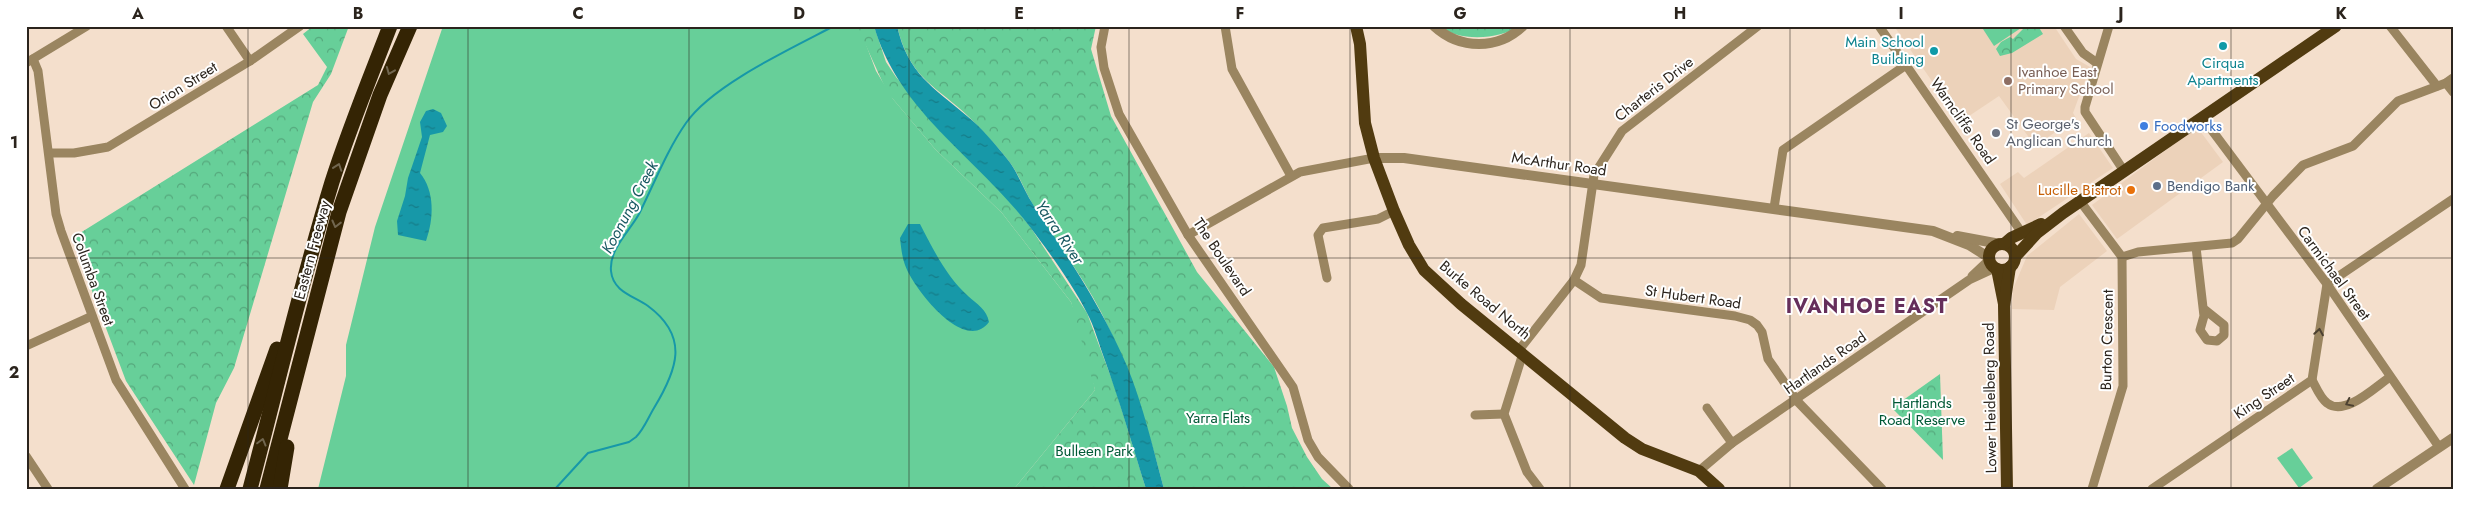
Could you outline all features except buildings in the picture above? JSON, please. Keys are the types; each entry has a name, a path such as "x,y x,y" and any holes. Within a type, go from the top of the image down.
{"highway":[{"name":"Eastern Freeway","path":"250,489 313,247 351,127 390,26"},
{"name":"Eastern Freeway","path":"267,489 339,212 380,95 410,26"},
{"path":"227,489 313,247"},
{"path":"280,489 294,391"}],"main road":[{"name":"Burke Road North","path":"1356,26 1360,44 1365,123 1374,158 1394,211 1424,270 1461,304 1637,445 1699,471 1719,489"},
{"name":"Burke Road North","path":"1360,44 1363,26"},
{"path":"2063,213 1990,251 1992,264 2004,270 2037,233 2063,213 2336,26"},
{"path":"2002,244 2012,248 2012,262"},
{"name":"Lower Heidelberg Road","path":"2007,489 2004,306 2012,262"},
{"name":"Lower Heidelberg Road","path":"1992,264 2004,306"}],"street":[{"path":"30,61 87,26"},
{"path":"226,26 250,61"},
{"name":"Orion Street","path":"49,156 108,148 250,61 300,26"},
{"name":"The Boulevard","path":"1105,26 1100,47 1104,68 1119,114 1188,235 1293,386 1308,440 1318,457 1349,489"},
{"path":"1225,26 1232,70 1291,176"},
{"path":"1434,26 1457,41 1485,45 1502,41 1523,26"},
{"name":"Charteris Drive","path":"1521,352 1574,280 1581,266 1596,170 1622,131 1758,26"},
{"name":"Warncliffe Road","path":"1880,26 2022,233"},
{"path":"2064,26 2083,54 2097,63"},
{"path":"2109,26 2097,63 2085,112 2124,170"},
{"path":"2390,26 2436,86"},
{"name":"Columba Street","path":"30,61 38,71 58,222 92,316 120,387 186,489"},
{"path":"1774,208 1783,150 1906,65"},
{"path":"2080,201 2122,257 2138,252 2232,243 2238,239 2303,165 2353,146 2398,100 2449,80 2453,92"},
{"name":"Carmichael Street","path":"2202,118 2327,284 2439,447"},
{"name":"McArthur Road","path":"1188,235 1300,172 1390,156 1774,208 2002,244"},
{"path":"2327,284 2453,199"},
{"path":"1327,278 1318,242 1318,235 1323,228 1378,219 1394,211"},
{"name":"McArthur Road","path":"1941,234 1969,245 1992,264"},
{"path":"2196,247 2204,308"},
{"name":"Burton Crescent","path":"2092,489 2123,386 2122,257"},
{"name":"Hartlands Road","path":"1699,471 1732,443 1992,264"},
{"name":"St Hubert Road","path":"1574,280 1601,298 1735,316 1750,320 1762,332 1768,359 1796,399 1882,489"},
{"name":"King Street","path":"2152,489 2312,380 2327,284"},
{"path":"26,346 92,316"},
{"path":"1521,352 1504,414 1527,472 1540,489"},
{"path":"2312,380 2322,398 2328,404 2338,408 2350,404 2390,377"},
{"path":"1707,408 1732,443"},
{"path":"1475,415 1504,414"},
{"path":"2377,489 2453,438"},
{"path":"26,456 48,489"}],"shaded area":[{"name":"Ivanhoe East Primary School","path":"1894,26 2054,26 2076,59 2090,67 2073,113 2076,118 2035,146 1999,96 1960,122"},
{"path":"2197,127 2223,162 2117,239 2092,205"},
{"path":"2089,133 2113,168 2027,225 2000,184 2018,172 2024,178"},
{"path":"2079,214 2107,251 2060,287 2054,310 2012,309 2013,289 2027,256"}],"green space":[{"path":"313,26 349,26 331,74 313,102 234,368 216,403 194,485 126,381 72,238 318,85 327,67 303,34"},
{"path":"443,26 859,26 876,71 893,99 935,149 1002,213 1071,302 1086,342 1095,390 1014,489 318,489 346,376 346,345 375,227"},
{"name":"Bulleen Park","path":"857,26 874,26 886,62 896,77 943,134 1003,192 1031,228 1087,313 1115,388 1146,489 1014,489 1095,390 1071,302 1002,213 935,149 887,92"},
{"name":"Yarra Flats","path":"897,26 1096,26 1091,49 1111,116 1197,272 1274,367 1292,428 1307,457 1322,479 1333,489 1164,489 1145,421 1129,376 1111,333 1093,298 1032,203 1012,165 970,118 935,89 917,70 902,44"},
{"path":"1441,26 1518,26 1501,34 1467,37 1457,35"},
{"path":"1981,26 2024,26 1994,46"},
{"path":"2026,26 2038,26 2043,34 2012,53 2000,56 1996,49 2001,42 2010,37 2013,39"},
{"name":"Hartlands Road Reserve","path":"1940,374 1943,460 1892,408"},
{"path":"2292,448 2313,478 2299,488 2277,458"}],"water":[{"path":"874,26 897,26 908,56 923,78 978,126 1012,165 1030,200 1060,244 1118,345 1138,396 1164,489 1146,489 1096,334 1075,291 1045,247 1009,202 921,110 902,84 886,57"},
{"path":"433,109 441,113 447,126 443,132 430,135 420,173 428,188 432,206 431,224 426,241 398,235 397,221 405,196 408,178 422,137 420,122 426,111"},
{"path":"908,224 920,224 953,280 986,314 989,322 979,330 967,330 954,325 929,302 918,288 905,265 902,252 900,238"}],"waterway":[{"name":"Koonung Creek","path":"555,489 588,453 629,442 636,437 644,427 669,380 675,354 670,330 648,306 620,289 613,278 611,263 616,248 639,214 679,133 698,109 733,81 834,26"}],"place":[{"name":"Cirqua Apartments","path":"2223,46"},
{"name":"Main School Building","path":"1934,51"},
{"name":"Ivanhoe East Primary School","path":"2008,81"},
{"name":"Foodworks","path":"2144,126"},
{"name":"St George's Anglican Church","path":"1996,133"},
{"name":"Bendigo Bank","path":"2157,186"},
{"name":"Lucille Bistrot","path":"2131,190"}],"district":[{"name":"IVANHOE EAST","path":"1867,306"}],"water label":[{"name":"Yarra River","path":"1060,232"}]}
